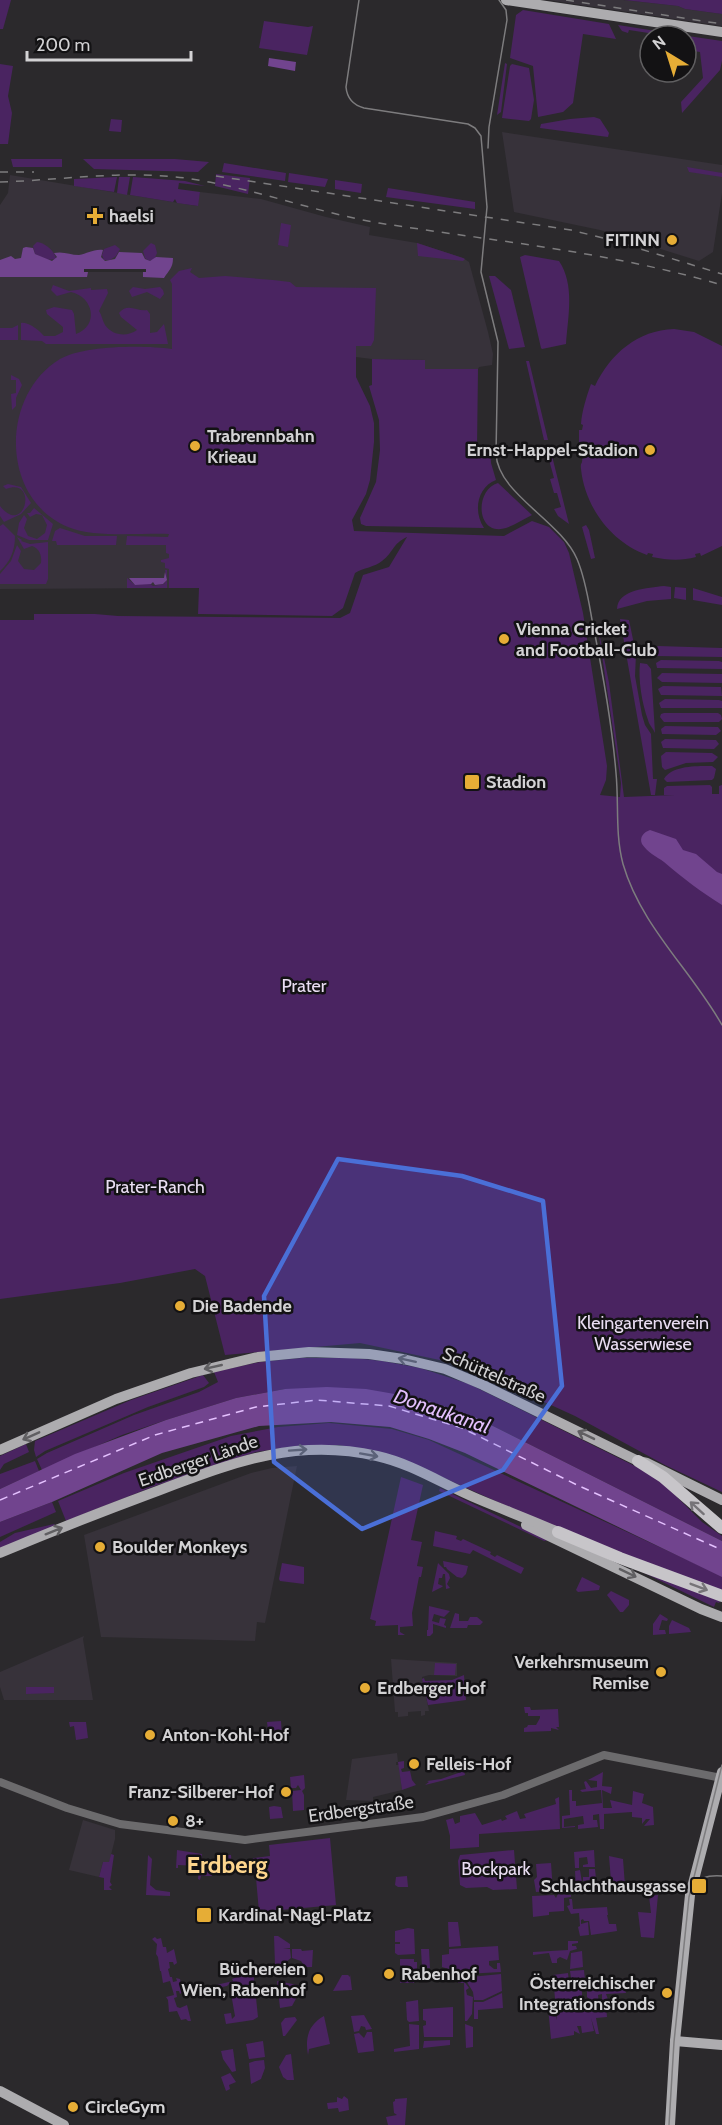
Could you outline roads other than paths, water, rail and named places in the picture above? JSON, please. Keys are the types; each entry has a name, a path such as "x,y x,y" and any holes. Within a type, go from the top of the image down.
{"highway":[{"path":"638,1461 674,1486 722,1528"},
{"path":"558,1532 722,1596"}],"main road":[{"path":"506,0 722,32"},
{"name":"Schüttelstraße","path":"0,1450 116,1399 191,1372 258,1357 309,1352 369,1354 445,1369 483,1385 638,1461 647,1462 722,1500"},
{"name":"Erdberger Lände","path":"0,1553 248,1458 297,1450 324,1449 377,1456 427,1474 478,1499 558,1532"},
{"name":"Erdberger Lände","path":"478,1499 494,1510 722,1617"},
{"path":"670,2125 675,2041 690,1895 721,1776"},
{"path":"675,2041 722,2045"},
{"path":"0,2091 64,2125"}],"street":[{"name":"Erdbergstraße","path":"0,1782 67,1808 120,1824 245,1840 423,1817 503,1795 604,1755 721,1776"}],"water":[{"path":"269,58 296,62 295,71 268,66"},
{"path":"23,248 33,248 35,254 52,261 57,257 54,253 79,255 103,250 101,257 105,261 115,259 119,252 142,253 145,259 150,261 156,257 173,258 173,261 164,278 143,277 143,272 88,272 87,277 0,277 0,260 11,256 15,259 21,258"},
{"path":"165,572 167,580 163,584 155,585 153,582 135,585 129,578 164,578"},
{"path":"650,830 676,839 683,850 696,854 722,874 722,905 692,885 642,844 641,839 644,833"},
{"name":"Donaukanal","path":"327,1387 366,1389 423,1399 477,1418 722,1541 722,1577 465,1453 390,1427 331,1422 259,1426 162,1453 52,1502 0,1522 0,1489 75,1454 166,1420 236,1398 285,1389"}],"tram line":[{"path":"359,0 346,87 351,100 364,108 468,124 475,128 481,136 487,207 481,272 498,342 496,454 499,468 518,495 569,545 577,559 587,592 610,718 616,773 619,841 623,864 631,886 654,928 722,1025"},
{"path":"488,148 489,127 507,20 506,10 499,0"},
{"path":"669,2125 674,2042 689,1897 722,1765"},
{"path":"692,1892 700,1880 722,1876"}],"railway":[{"path":"566,0 722,24"},
{"path":"0,172 34,172"},
{"path":"0,182 116,175 185,178 234,187 331,213 379,223 595,256 722,285"},
{"path":"216,176 571,230 722,274"}],"place":[{"name":"haelsi","path":"95,216"},
{"name":"FITINN","path":"672,240"},
{"name":"Trabrennbahn Krieau","path":"195,446"},
{"name":"Ernst-Happel-Stadion","path":"650,450"},
{"name":"Vienna Cricket and Football-Club","path":"504,639"},
{"name":"Stadion","path":"472,782"},
{"name":"Die Badende","path":"180,1306"},
{"name":"Boulder Monkeys","path":"100,1547"},
{"name":"Verkehrsmuseum Remise","path":"661,1672"},
{"name":"Erdberger Hof","path":"365,1688"},
{"name":"Anton-Kohl-Hof","path":"150,1735"},
{"name":"Felleis-Hof","path":"414,1764"},
{"name":"Franz-Silberer-Hof","path":"286,1792"},
{"name":"8+","path":"173,1821"},
{"name":"Schlachthausgasse","path":"699,1886"},
{"name":"Kardinal-Nagl-Platz","path":"204,1915"},
{"name":"Rabenhof","path":"389,1974"},
{"name":"Büchereien Wien, Rabenhof","path":"318,1979"},
{"name":"Österreichischer Integrationsfonds","path":"667,1993"},
{"name":"CircleGym","path":"73,2107"}],"district":[{"name":"Erdberg","path":"227,1864"}],"park label":[{"name":"Prater","path":"304,986"},
{"name":"Prater-Ranch","path":"155,1187"},
{"name":"Kleingartenverein Wasserwiese","path":"643,1333"},
{"name":"Bockpark","path":"496,1869"}]}
